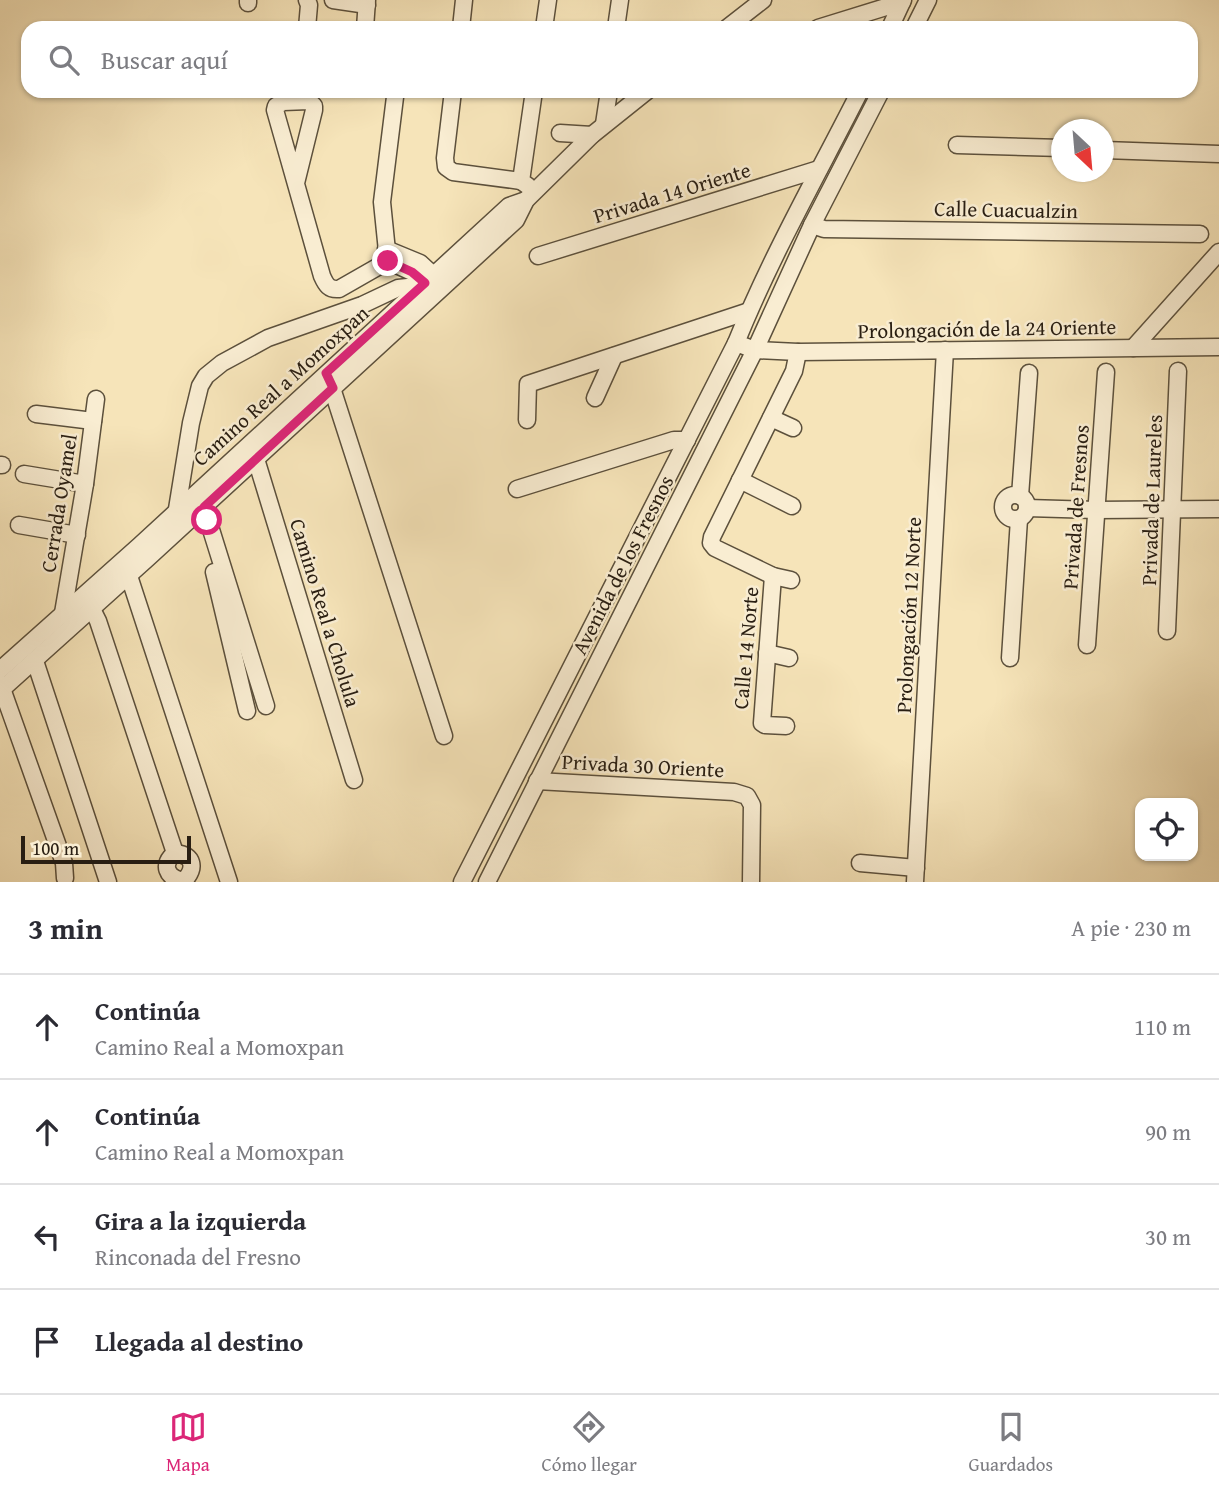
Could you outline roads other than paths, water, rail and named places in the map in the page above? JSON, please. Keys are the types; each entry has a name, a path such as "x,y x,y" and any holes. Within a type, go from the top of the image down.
{"street":[{"path":"333,0 367,3 366,21"},
{"path":"462,21 464,0"},
{"path":"545,21 548,0"},
{"path":"617,21 620,0"},
{"path":"736,21 763,0"},
{"path":"918,21 928,0"},
{"path":"840,21 903,1"},
{"path":"893,21 903,1"},
{"path":"308,21 311,2"},
{"path":"387,255 382,202 395,98"},
{"path":"452,98 446,167 453,172 527,190"},
{"path":"527,190 534,98"},
{"path":"598,130 607,98"},
{"path":"527,190 638,98"},
{"path":"462,882 736,343 749,311 856,98"},
{"name":"Avenida de los Fresnos","path":"487,882 755,350 812,225 877,98"},
{"path":"296,183 314,110 309,101 283,102 276,106 275,110 296,183 323,276 328,287 339,289 387,255"},
{"path":"560,133 598,130"},
{"path":"957,145 1051,148"},
{"path":"1114,150 1219,154"},
{"name":"Privada 14 Oriente","path":"538,256 819,169"},
{"name":"Camino Real a Momoxpan","path":"0,670 63,613 201,509 256,459 425,283 527,190"},
{"name":"Camino Real a Momoxpan","path":"1,688 129,576 143,552 177,509 516,219 527,190"},
{"name":"Calle Cuacualzin","path":"812,225 824,229 1200,234"},
{"path":"1133,348 1219,252"},
{"path":"387,255 425,283"},
{"path":"1200,274 1219,274"},
{"path":"177,509 191,423 200,386 206,376 222,363 268,338 362,306 398,288 425,283"},
{"path":"527,420 528,384 749,311"},
{"path":"736,343 755,350"},
{"name":"Prolongación de la 24 Oriente","path":"755,350 798,352 1219,347"},
{"name":"Prolongación 12 Norte","path":"915,875 945,350"},
{"path":"791,580 773,576 715,548 711,543 794,372 798,352"},
{"path":"595,398 614,356"},
{"name":"Privada de Laureles","path":"1167,631 1178,371"},
{"name":"Privada de Fresnos","path":"1087,645 1107,372"},
{"path":"1010,658 1029,373"},
{"path":"329,381 444,736"},
{"name":"Cerrada Oyamel","path":"63,613 96,399"},
{"path":"37,414 93,421"},
{"path":"771,418 793,428"},
{"path":"517,489 674,440 687,440"},
{"name":"Camino Real a Cholula","path":"256,459 354,780"},
{"path":"24,474 85,484"},
{"path":"740,480 792,506"},
{"path":"1022,508 1219,509"},
{"path":"201,509 266,706"},
{"path":"201,509 247,711"},
{"path":"19,525 77,535"},
{"path":"129,576 229,882"},
{"name":"Calle 14 Norte","path":"773,576 762,723 786,726"},
{"path":"92,609 175,853 169,858 167,867 174,879 184,881"},
{"path":"767,653 789,658"},
{"path":"34,661 108,882"},
{"path":"1,688 64,863 62,881"},
{"name":"Privada 30 Oriente","path":"537,781 734,792 747,796 752,805 751,882"},
{"path":"860,863 915,875"}]}
